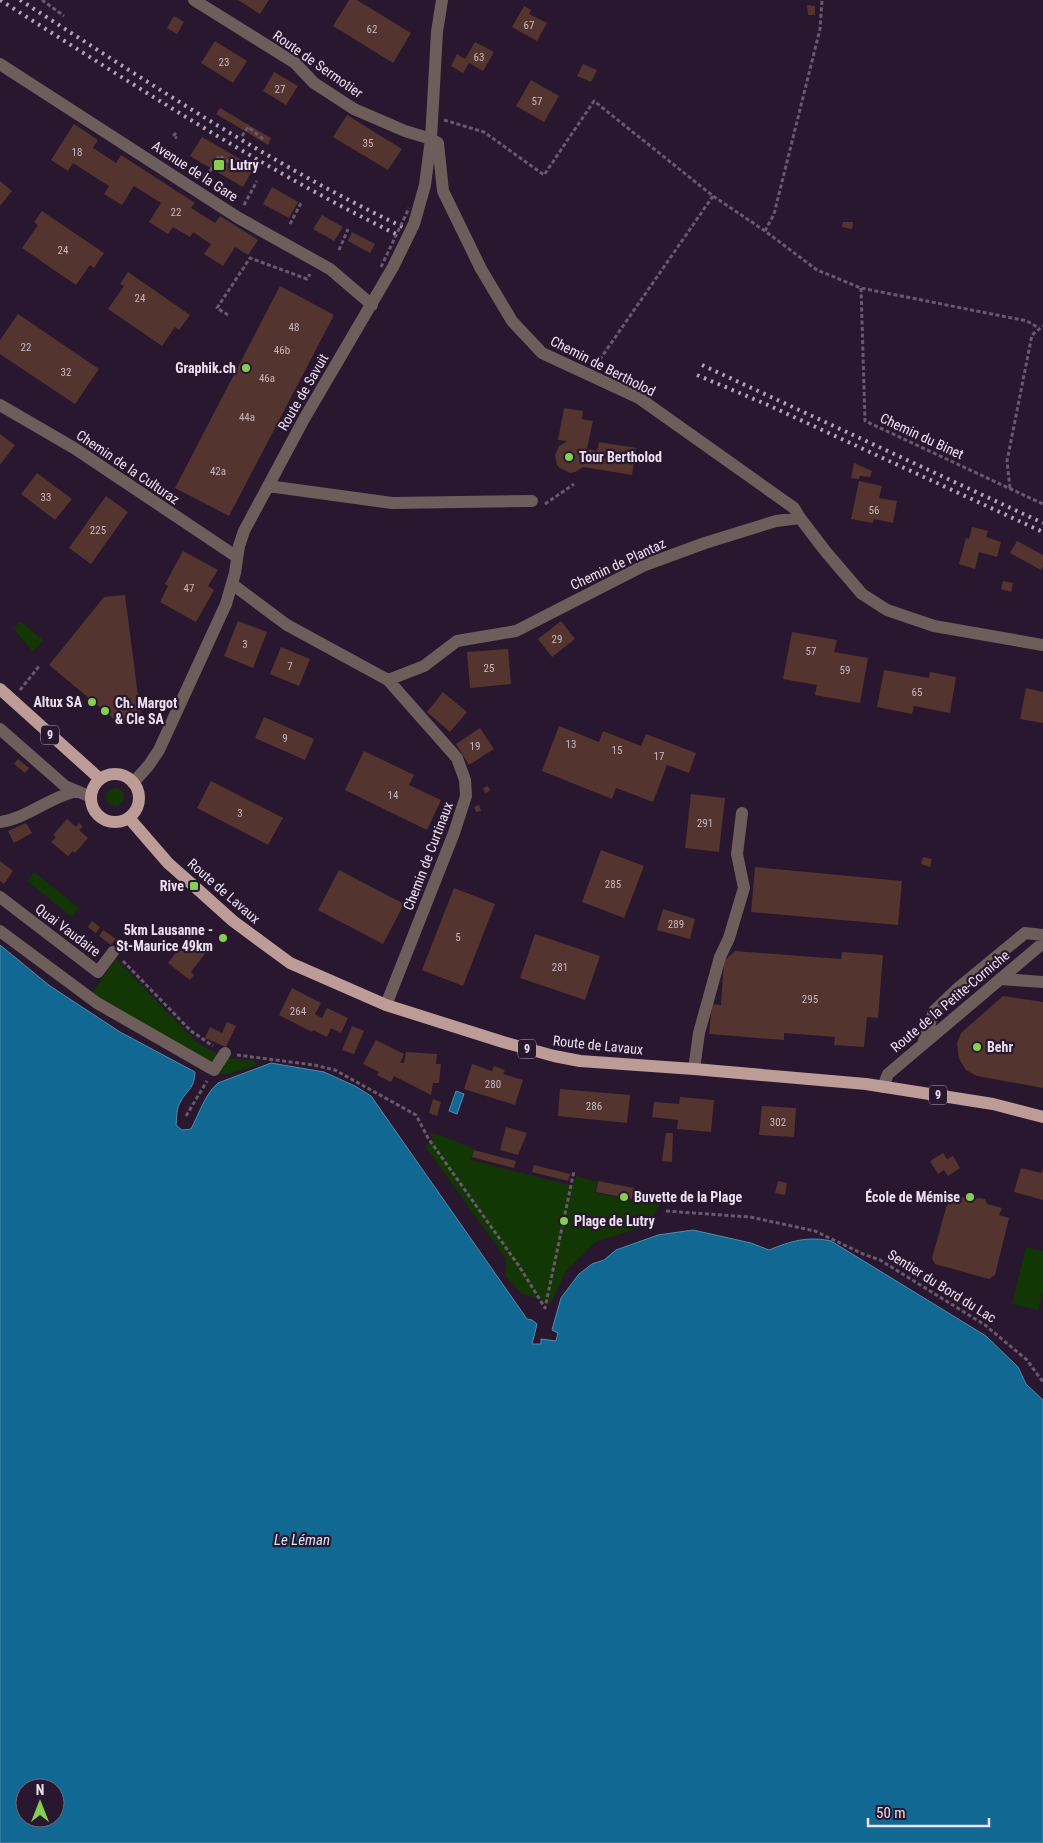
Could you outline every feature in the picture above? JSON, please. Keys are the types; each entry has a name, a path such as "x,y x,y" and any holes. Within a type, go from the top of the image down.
{"main road":[{"name":"9","path":"0,690 100,780"},
{"path":"114,774 128,778 134,783 137,790 138,805 129,818 115,822 100,817 92,805 91,797 95,784 114,774"},
{"name":"Route de Lavaux","path":"129,818 168,863 233,921 290,963 386,1005 503,1042 580,1061 694,1069 883,1087 993,1104 1043,1117"}],"street":[{"name":"Route de Sermotier","path":"194,0 295,62 314,83 354,109 405,131 431,138"},
{"name":"Route de Savuit","path":"134,783 158,750 221,617 232,584 244,531 304,419 394,267 416,218 425,185 431,138 437,32 442,0"},
{"name":"Avenue de la Gare","path":"0,64 237,217 330,269 372,305"},
{"name":"Chemin de Bertholod","path":"431,138 438,143 443,191 480,269 512,321 542,354 639,398 794,508 800,518"},
{"name":"Chemin de la Culturaz","path":"0,405 74,448 237,557"},
{"path":"268,486 392,503 532,502"},
{"path":"800,518 862,594 887,610 934,626 1043,644"},
{"name":"Chemin de Plantaz","path":"388,680 424,666 457,641 516,631 645,565 705,543 767,524 800,518"},
{"path":"232,584 287,625 388,680"},
{"name":"Chemin de Curtinaux","path":"386,1005 454,833 466,796 465,780 457,758 388,680"},
{"path":"0,729 65,786 91,797"},
{"path":"0,822 14,820 65,794 77,791"},
{"path":"694,1069 699,1033 720,957 730,938 744,888 737,854 742,813"},
{"name":"Quai Vaudaire","path":"0,897 98,972 113,952"},
{"path":"0,931 97,1003 214,1070 224,1053"},
{"path":"923,1044 934,1011 956,990 1025,934 1043,935"},
{"name":"Route de la Petite-Corniche","path":"883,1087 888,1074 1043,943"},
{"path":"1000,979 1043,982"}],"path":[{"path":"42,0 64,16"},
{"path":"765,231 774,214 820,30 822,0"},
{"path":"432,117 484,132 544,174 594,101 713,196 765,231 817,270 861,288 1027,321 1041,327 1032,335 1007,461 1010,489"},
{"path":"242,136 248,128 263,139"},
{"path":"176,133 174,136 177,138"},
{"path":"183,182 191,169 206,178 219,156 245,171"},
{"path":"237,217 257,181"},
{"path":"589,376 713,196"},
{"path":"290,224 301,203"},
{"path":"381,267 409,208"},
{"path":"339,250 348,230"},
{"path":"228,315 217,308 250,258 307,279 312,272"},
{"name":"Chemin du Binet","path":"861,288 865,421 1043,504"},
{"path":"546,504 574,484"},
{"path":"20,690 40,665"},
{"path":"113,952 191,1031 224,1053 314,1065 335,1070 416,1115 428,1138 519,1266 545,1308 574,1170"},
{"path":"186,1116 214,1070"},
{"name":"Sentier du Bord du Lac","path":"666,1211 750,1217 815,1231 880,1260 985,1325 1027,1360 1043,1382"}],"green space":[{"path":"20,621 43,640 33,652 14,629"},
{"path":"115,788 121,791 124,797 121,803 115,806 109,803 106,797 109,791"},
{"path":"34,872 79,908 72,917 27,881"},
{"path":"116,959 197,1043 223,1057 255,1061 256,1066 228,1074 217,1074 87,1000"},
{"name":"Plage de Lutry","path":"429,1132 474,1149 471,1160 573,1186 576,1176 597,1182 595,1193 660,1205 644,1227 597,1241 566,1271 551,1303 522,1294 506,1277 505,1258 425,1146 433,1139"},
{"path":"1026,1247 1043,1251 1043,1291 1038,1310 1012,1304"}],"water":[{"name":"Le Léman","path":"0,945 50,986 120,1032 195,1072 192,1086 177,1110 176,1125 182,1130 191,1129 206,1098 218,1083 271,1063 324,1072 355,1086 371,1096 527,1319 537,1324 532,1344 541,1344 541,1339 556,1341 558,1333 552,1330 561,1298 579,1274 592,1264 604,1260 616,1250 658,1235 693,1230 751,1243 769,1250 800,1240 831,1241 986,1336 1018,1367 1026,1384 1043,1400 1043,1843 0,1843"},
{"path":"456,1091 464,1094 457,1114 449,1111"}],"building":[{"path":"238,0 269,0 260,14"},
{"path":"349,0 357,0 411,33 393,63 333,26"},
{"path":"807,5 815,6 815,15 808,15"},
{"path":"524,6 531,10 529,14 547,23 537,41 512,27"},
{"path":"174,16 184,22 177,34 167,28"},
{"path":"215,41 247,61 233,83 201,63"},
{"path":"475,42 494,52 483,71 469,63 463,73 451,66 457,54 465,59"},
{"path":"583,64 597,70 591,82 577,76"},
{"path":"274,72 298,86 286,105 263,91"},
{"path":"531,80 559,96 544,122 516,106"},
{"path":"220,108 271,138 268,145 216,114"},
{"path":"347,115 402,149 388,170 333,137"},
{"path":"74,124 98,140 93,148 116,163 121,155 195,203 191,208 215,223 220,216 258,240 248,255 235,247 223,266 204,254 211,244 193,232 190,237 173,227 168,234 149,222 161,203 134,186 122,205 104,194 109,186 73,163 68,171 51,160"},
{"path":"202,137 254,167 243,187 190,156"},
{"path":"0,181 12,191 0,206"},
{"path":"272,187 298,202 289,218 263,204"},
{"path":"42,211 104,253 94,268 90,265 76,285 22,248 38,225 34,222"},
{"path":"322,215 343,227 334,241 313,229"},
{"path":"843,222 853,222 852,229 842,227"},
{"path":"352,232 375,244 370,253 348,241"},
{"path":"128,272 190,315 179,330 175,327 162,346 108,309 124,286 120,284"},
{"path":"280,286 334,315 229,516 175,488"},
{"path":"18,314 99,369 75,404 0,354 0,340"},
{"path":"564,408 583,411 582,419 593,421 587,449 597,451 599,442 636,448 632,475 583,467 570,473 560,468 557,465 555,455 559,446 567,441 558,440"},
{"path":"0,434 15,445 0,465"},
{"path":"854,463 872,471 870,477 860,476 859,479 851,478"},
{"path":"37,473 72,499 55,520 21,494"},
{"path":"859,481 882,486 879,498 897,501 893,523 874,519 873,523 851,519"},
{"path":"106,496 128,512 91,564 69,548"},
{"path":"972,527 988,531 986,537 1001,542 997,557 979,552 975,569 959,564 966,538 969,539"},
{"path":"1017,541 1043,555 1041,570 1010,553"},
{"path":"183,551 218,570 208,586 214,590 196,622 160,602 168,586 165,584"},
{"path":"1003,581 1013,583 1011,592 1001,589"},
{"path":"125,595 141,719 119,723 49,665 104,597"},
{"path":"238,621 267,632 253,668 224,656"},
{"path":"561,621 575,639 552,657 538,639"},
{"path":"792,632 837,640 834,652 868,658 860,703 815,695 817,685 783,679"},
{"path":"281,647 310,659 299,686 270,674"},
{"path":"508,649 511,684 470,688 467,652"},
{"path":"884,670 929,678 930,672 956,677 950,713 914,706 912,714 877,707"},
{"path":"1026,688 1043,692 1043,723 1020,719"},
{"path":"443,692 467,712 450,732 427,712"},
{"path":"264,717 314,739 305,760 255,738"},
{"path":"559,726 599,742 603,731 641,746 646,734 696,753 689,773 667,765 653,802 616,788 612,799 542,771"},
{"path":"480,728 494,749 469,765 456,744"},
{"path":"364,751 414,775 409,785 441,800 427,830 345,790"},
{"path":"18,759 29,768 25,773 14,764"},
{"path":"211,781 283,818 268,845 197,808"},
{"path":"488,786 490,791 485,793 483,788"},
{"path":"691,794 725,798 719,852 685,848"},
{"path":"479,805 481,811 476,812 474,807"},
{"path":"67,819 76,827 79,823 83,827 79,830 88,838 75,853 73,851 68,856 51,842 56,837 53,835"},
{"path":"26,823 32,833 14,843 8,831"},
{"path":"601,850 644,866 624,918 582,902"},
{"path":"923,857 932,859 930,867 921,864"},
{"path":"0,861 13,871 4,884 0,881"},
{"path":"755,867 902,881 898,925 751,912"},
{"path":"339,870 404,904 383,944 318,910"},
{"path":"454,888 495,904 463,986 422,970"},
{"path":"663,909 695,919 690,939 657,930"},
{"path":"92,921 100,927 96,933 88,927"},
{"path":"103,930 116,939 111,945 99,936"},
{"path":"535,934 600,956 585,1000 520,978"},
{"path":"189,936 208,950 191,972 194,975 190,980 168,963"},
{"path":"735,951 841,959 842,952 883,955 878,1018 867,1017 864,1047 834,1045 835,1037 784,1033 784,1040 709,1034 712,1004 721,1005 724,961"},
{"path":"292,988 321,1003 315,1014 322,1018 327,1008 348,1018 341,1033 331,1028 327,1037 313,1030 312,1032 279,1015"},
{"path":"1003,996 1043,1002 1043,1088 977,1076 966,1070 959,1059 957,1043 961,1033"},
{"path":"227,1022 236,1026 226,1047 205,1038 210,1027 222,1033"},
{"path":"352,1026 364,1031 354,1054 342,1050"},
{"path":"376,1040 404,1054 400,1063 404,1063 406,1052 437,1054 436,1064 441,1064 439,1083 433,1083 431,1095 394,1076 391,1082 377,1075 379,1072 363,1064"},
{"path":"472,1064 492,1071 494,1066 505,1070 503,1074 523,1080 515,1105 464,1089"},
{"path":"560,1089 630,1095 627,1123 558,1116"},
{"path":"680,1097 714,1100 711,1132 677,1129 678,1120 652,1117 654,1102 679,1104"},
{"path":"433,1099 441,1102 437,1116 429,1113"},
{"path":"762,1106 796,1108 794,1137 759,1135"},
{"path":"506,1127 527,1133 518,1155 500,1150"},
{"path":"666,1133 673,1133 672,1162 662,1161"},
{"path":"474,1150 516,1161 514,1168 472,1157"},
{"path":"943,1153 947,1159 953,1156 960,1168 948,1176 944,1170 938,1174 930,1161"},
{"path":"534,1165 570,1174 568,1181 532,1172"},
{"path":"1021,1168 1041,1173 1043,1169 1043,1200 1014,1192"},
{"path":"598,1181 634,1188 632,1199 596,1192"},
{"path":"778,1181 787,1183 785,1195 775,1193"},
{"path":"957,1196 973,1200 978,1198 985,1199 987,1204 1002,1208 999,1215 1009,1218 995,1275 989,1279 935,1264 932,1258 948,1201 956,1203"}],"railway":[{"path":"0,0 246,153 346,209 398,235"},
{"path":"20,0 255,148 304,176 403,227"},
{"path":"702,365 1043,523"},
{"path":"697,375 768,405 1043,532"}],"place":[{"name":"Lutry","path":"219,165"},
{"name":"Graphik.ch","path":"246,368"},
{"name":"Tour Bertholod","path":"569,457"},
{"name":"Altux SA","path":"92,702"},
{"name":"Ch. Margot & CIe SA","path":"105,711"},
{"name":"Rive","path":"194,886"},
{"name":"5km Lausanne - St-Maurice 49km","path":"223,938"},
{"name":"Behr","path":"977,1047"},
{"name":"Buvette de la Plage","path":"624,1197"},
{"name":"École de Mémise","path":"970,1197"},
{"name":"Plage de Lutry","path":"564,1221"}]}
